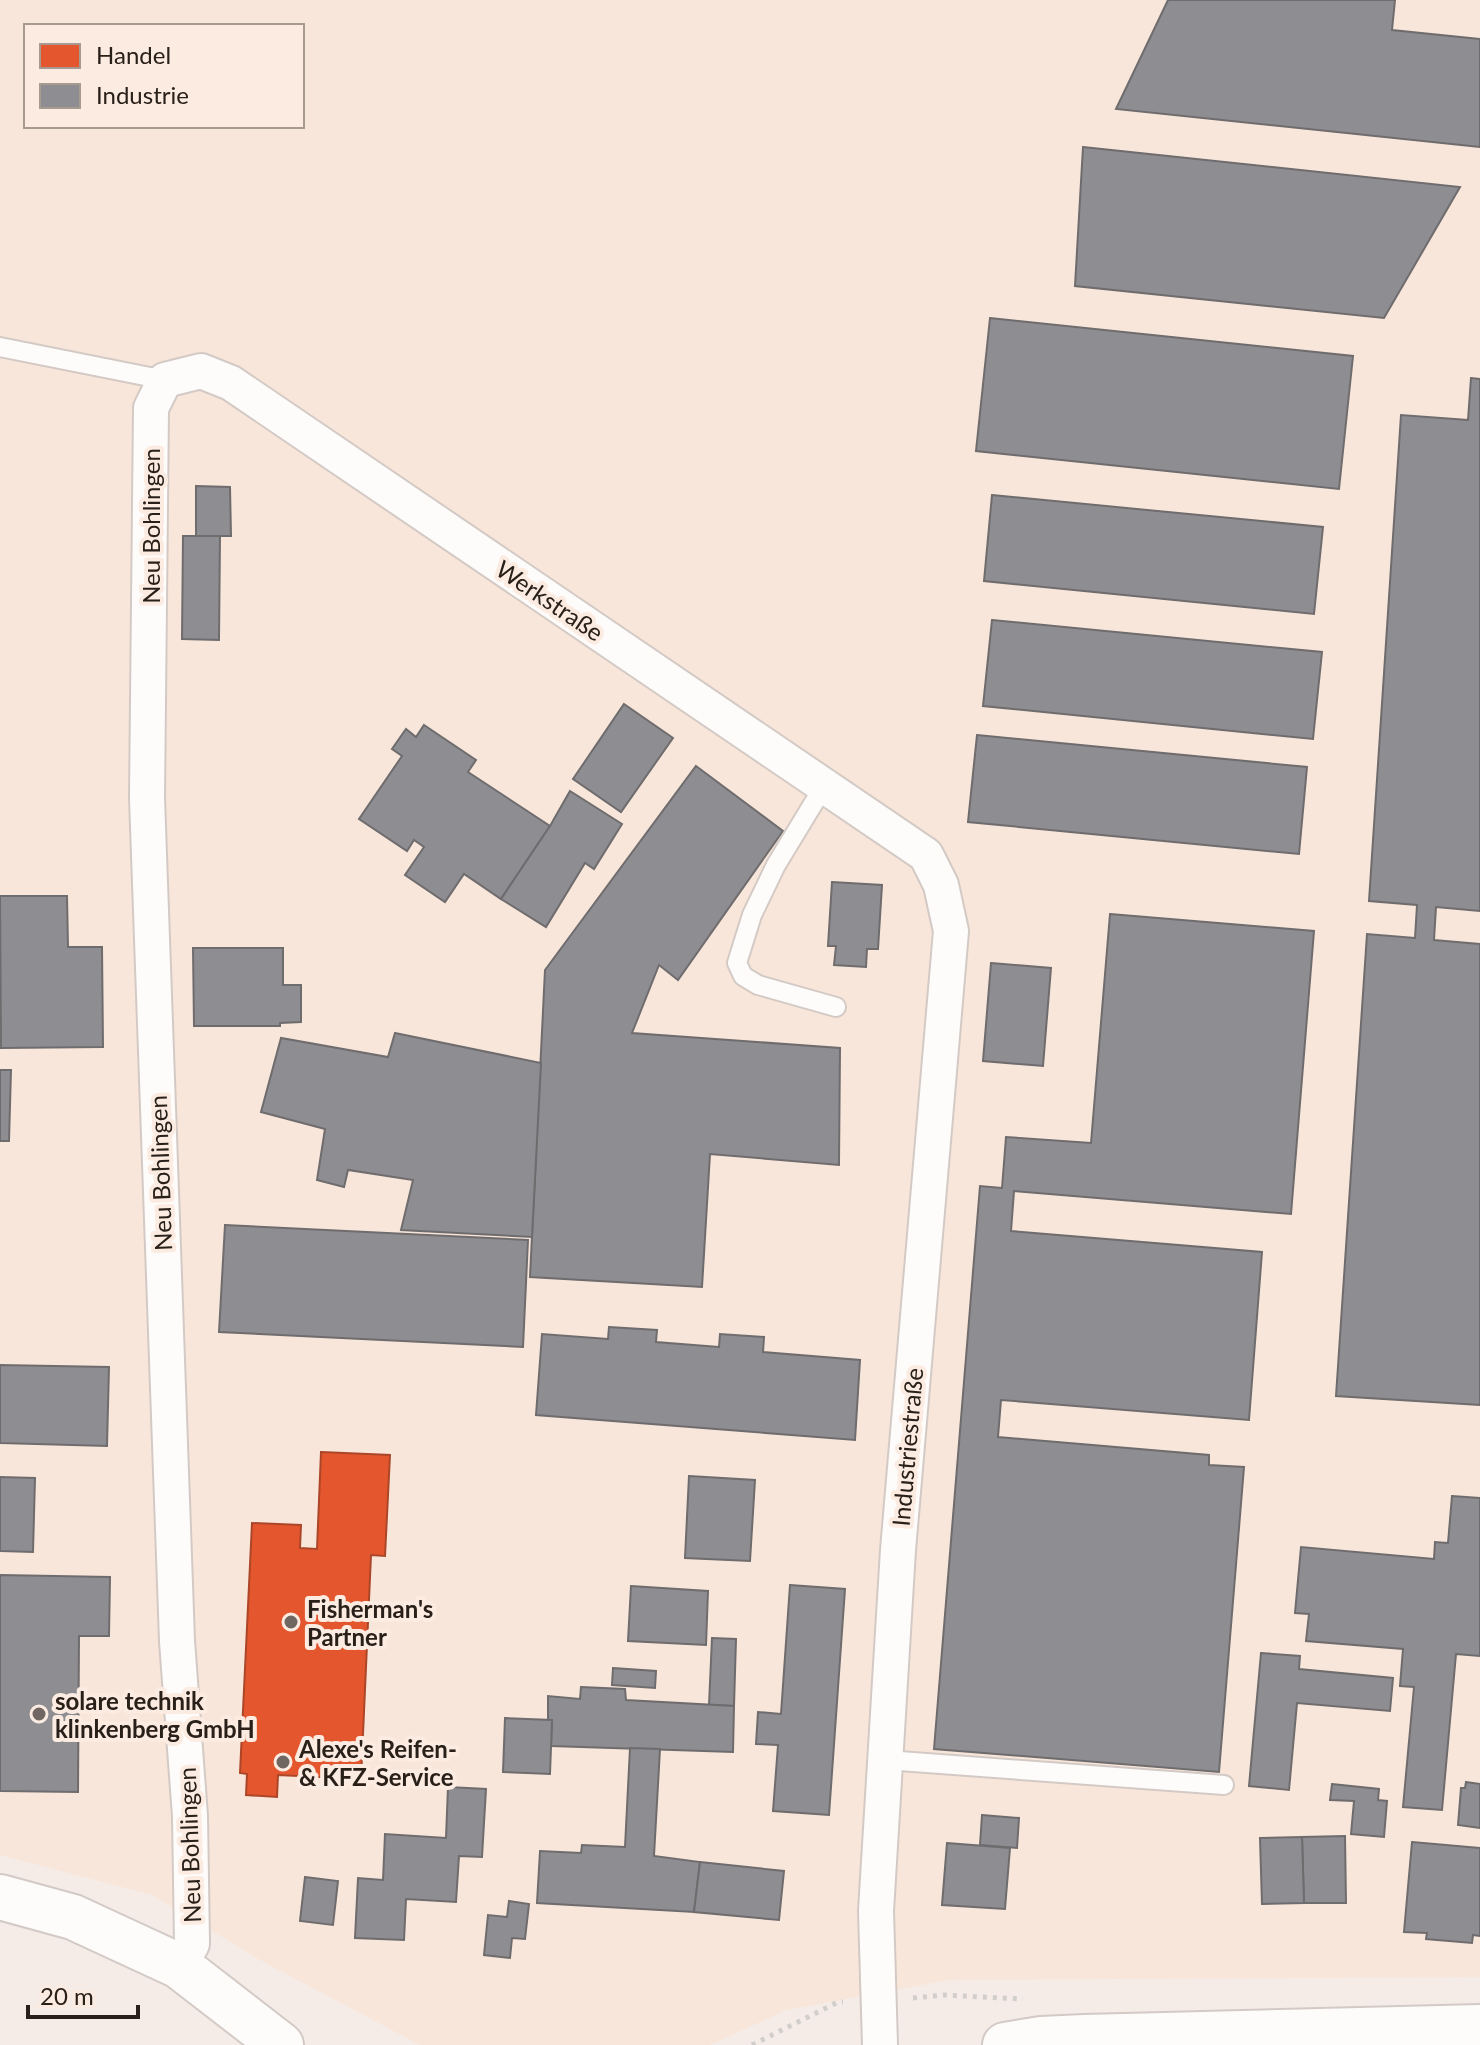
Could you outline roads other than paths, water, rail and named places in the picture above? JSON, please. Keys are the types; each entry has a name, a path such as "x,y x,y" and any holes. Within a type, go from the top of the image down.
{"main road":[{"path":"0,1897 73,1917 179,1966 265,2037"},
{"path":"1005,2045 1085,2037 1480,2027"}],"street":[{"name":"Werkstraße","path":"165,380 201,371 231,383 926,855"},
{"name":"Neu Bohlingen","path":"165,380 151,408 147,798 177,1641 190,1816 192,1944 179,1966"},
{"name":"Industriestraße","path":"880,2045 876,1911 899,1534 951,931 941,885 926,855"}],"lane":[{"path":"0,347 165,380"},
{"path":"824,786 776,865 752,915 737,963 743,976 758,985 836,1007"},
{"path":"886,1760 1224,1785"}],"place":[{"name":"Fisherman's Partner","path":"291,1622"},
{"name":"solare technik klinkenberg GmbH","path":"39,1714"},
{"name":"Alexe's Reifen- & KFZ-Service","path":"283,1762"}]}
